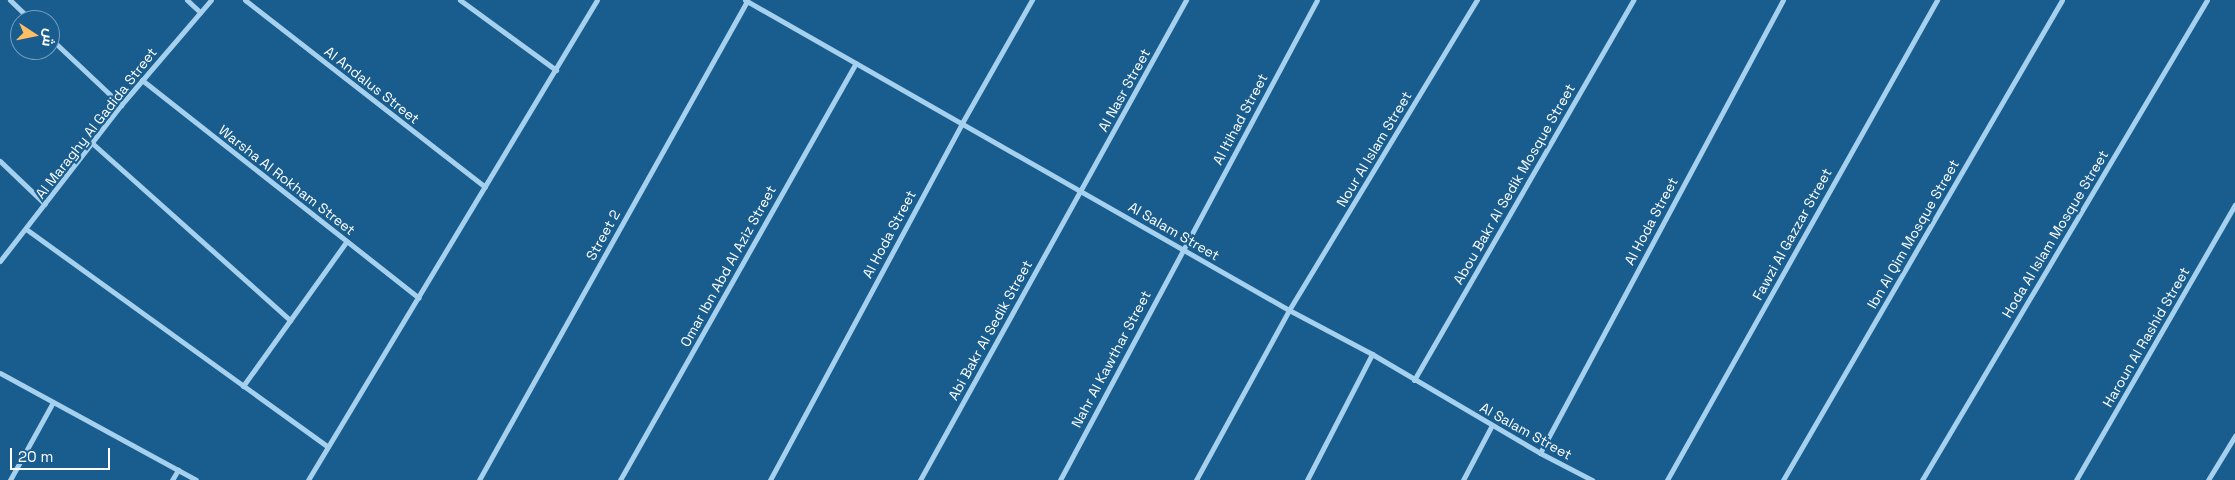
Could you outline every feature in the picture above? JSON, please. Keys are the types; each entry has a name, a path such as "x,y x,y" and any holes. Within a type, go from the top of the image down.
{"street":[{"path":"10,0 20,10"},
{"path":"188,0 200,12"},
{"name":"Al Maraghy Al Gadida Street","path":"0,261 122,104 211,0"},
{"name":"Al Andalus Street","path":"245,0 485,187"},
{"path":"460,0 556,70"},
{"path":"308,480 597,0"},
{"name":"Al Salam Street","path":"746,0 1290,310 1372,354 1540,453 1592,480"},
{"name":"Street 2","path":"479,480 746,0"},
{"name":"Al Hoda Street","path":"770,480 962,123 1032,0"},
{"name":"Al Nasr Street","path":"1081,191 1186,0"},
{"name":"Al Itihad Street","path":"1182,248 1317,0"},
{"name":"Nour Al Islam Street","path":"1196,480 1290,310 1477,0"},
{"name":"Abou Bakr Al Sedik Mosque Street","path":"1414,380 1633,0"},
{"name":"Al Hoda Street","path":"1540,453 1783,0"},
{"name":"Fawzi Al Gazzar Street","path":"1667,480 1937,0"},
{"name":"Ibn Al Qim Mosque Street","path":"1783,480 2062,0"},
{"name":"Hoda Al Islam Mosque Street","path":"1922,480 2207,0"},
{"path":"60,47 122,104"},
{"name":"Omar Ibn Abd Al Aziz Street","path":"620,480 856,63"},
{"name":"Warsha Al Rokham Street","path":"142,80 418,298"},
{"path":"92,143 290,320"},
{"path":"0,161 46,204"},
{"name":"Abi Bakr Al Sedik Street","path":"920,480 1081,191"},
{"name":"Haroun Al Rashid Street","path":"2076,480 2235,204"},
{"path":"26,229 328,447"},
{"path":"243,386 347,242"},
{"name":"Nahr Al Kawthar Street","path":"1060,480 1182,248"},
{"path":"1307,480 1372,354"},
{"path":"0,373 196,480"},
{"path":"10,480 53,402"},
{"path":"1463,480 1492,425"},
{"path":"2208,480 2235,436"},
{"path":"172,480 178,470"}]}
